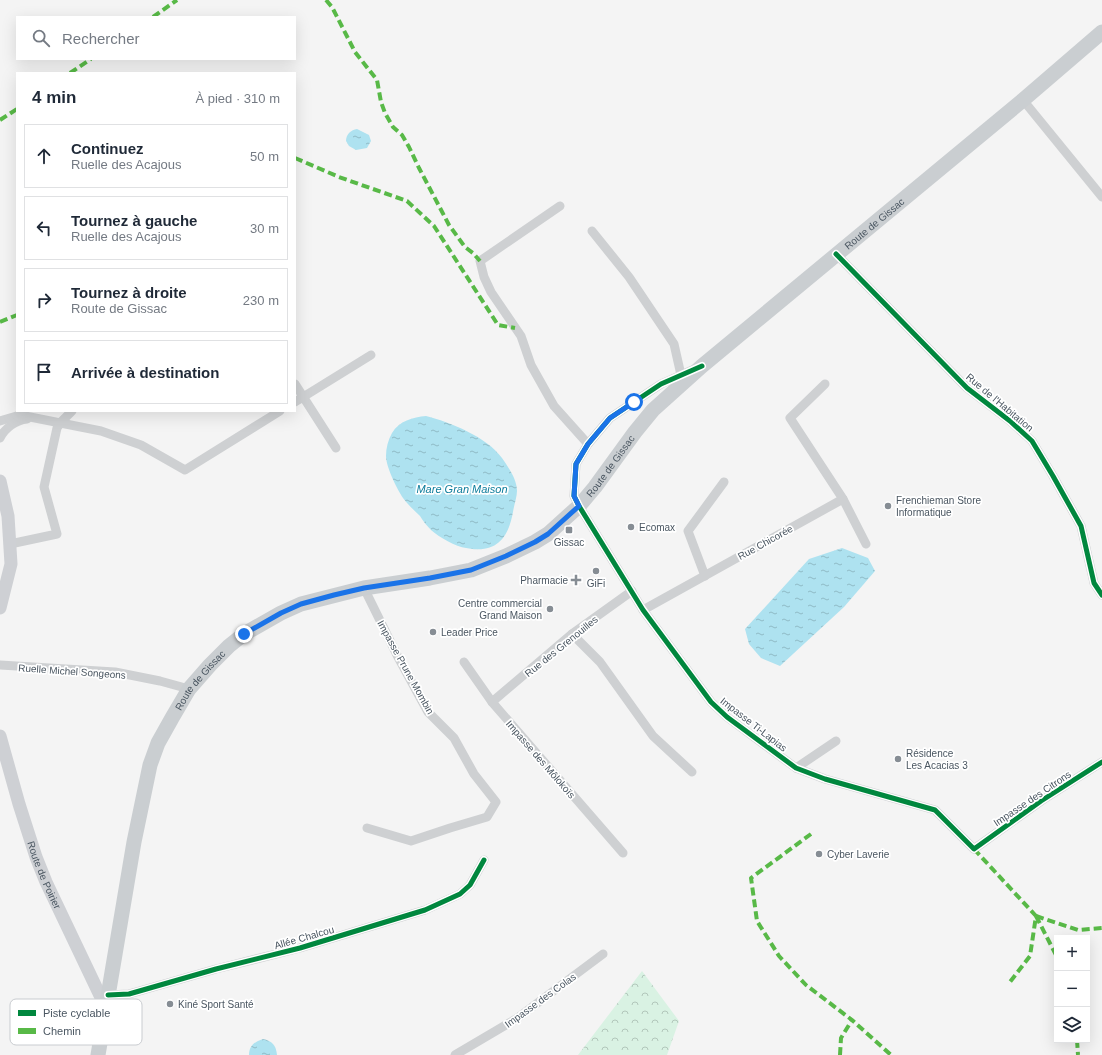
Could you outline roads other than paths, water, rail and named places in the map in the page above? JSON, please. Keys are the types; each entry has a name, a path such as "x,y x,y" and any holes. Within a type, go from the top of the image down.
{"main road":[{"name":"Route de Gissac","path":"108,999 134,842 150,765 158,743 189,689 229,646 260,624 301,604 364,588 471,570 506,556 548,534 579,506 653,410 702,366 1023,100 1102,32"},
{"path":"0,481 8,516 11,564 0,608"},
{"name":"Route de Poirier","path":"0,736 19,804 46,882 105,999"},
{"name":"Route de Gissac","path":"97,1055 99,1045"}],"street":[{"path":"1023,100 1102,197"},
{"path":"560,206 480,261 484,277 491,292 521,336 531,365 554,406 588,444"},
{"path":"592,231 629,277 668,334 674,344 681,375"},
{"name":"Rue de l'Habitation","path":"836,254 967,388 1010,421 1032,441 1081,526 1102,595"},
{"path":"296,401 371,354"},
{"name":"Impasse Ti-Lapias","path":"702,366 661,384 610,418 588,444 576,464 574,496 579,506 643,610 711,702 727,717 796,768 825,779 935,810 974,849"},
{"path":"825,384 790,418 842,499 866,544"},
{"path":"296,386 336,448"},
{"path":"10,544 57,534 44,487 57,428 60,422 71,412"},
{"path":"0,421 20,415 101,431 141,445 185,470 278,412"},
{"path":"0,438 3,432 10,426 23,419 34,418"},
{"path":"705,576 688,531 724,482"},
{"name":"Rue Chicorée","path":"643,610 842,499"},
{"name":"Impasse Prune Mombin","path":"364,588 398,657 428,712 454,738 474,774 496,802 487,817 411,841 367,828"},
{"name":"Rue des Grenouilles","path":"492,702 572,634 632,591"},
{"path":"572,634 600,662 653,736 692,772"},
{"name":"Impasse des Môlokoïs","path":"464,662 492,702 622,853"},
{"name":"Ruelle Michel Songeons","path":"0,665 115,672 160,681 189,689"},
{"path":"796,768 836,741"},
{"name":"Impasse des Citrons","path":"974,849 1041,801 1102,762"},
{"name":"Allée Chalcou","path":"115,999 216,969 300,948 425,910 460,894 470,885 484,860"},
{"name":"Impasse des Colas","path":"455,1055 516,1019 603,954"}],"water":[{"path":"357,129 369,135 371,141 367,148 356,150 349,146 346,141 349,133"},
{"name":"Mare Gran Maison","path":"426,416 457,426 478,437 495,450 512,473 516,482 517,491 511,522 504,537 493,546 485,549 466,548 457,546 443,539 434,533 405,501 398,489 386,461 386,450 389,438 398,425 416,417"},
{"path":"842,548 868,558 875,571 844,607 780,666 761,658 749,644 745,629 809,559"},
{"path":"263,1039 273,1044 277,1055 249,1055 250,1049 253,1045"}],"place":[{"name":"Frenchieman Store Informatique","path":"888,506"},
{"name":"Ecomax","path":"631,527"},
{"name":"Gissac","path":"569,530"},
{"name":"GiFi","path":"596,571"},
{"name":"Pharmacie","path":"576,580"},
{"name":"Centre commercial Grand Maison","path":"550,609"},
{"name":"Leader Price","path":"433,632"},
{"name":"Résidence Les Acacias 3","path":"898,759"},
{"name":"Cyber Laverie","path":"819,854"},
{"name":"Kiné Sport Santé","path":"170,1004"}]}
